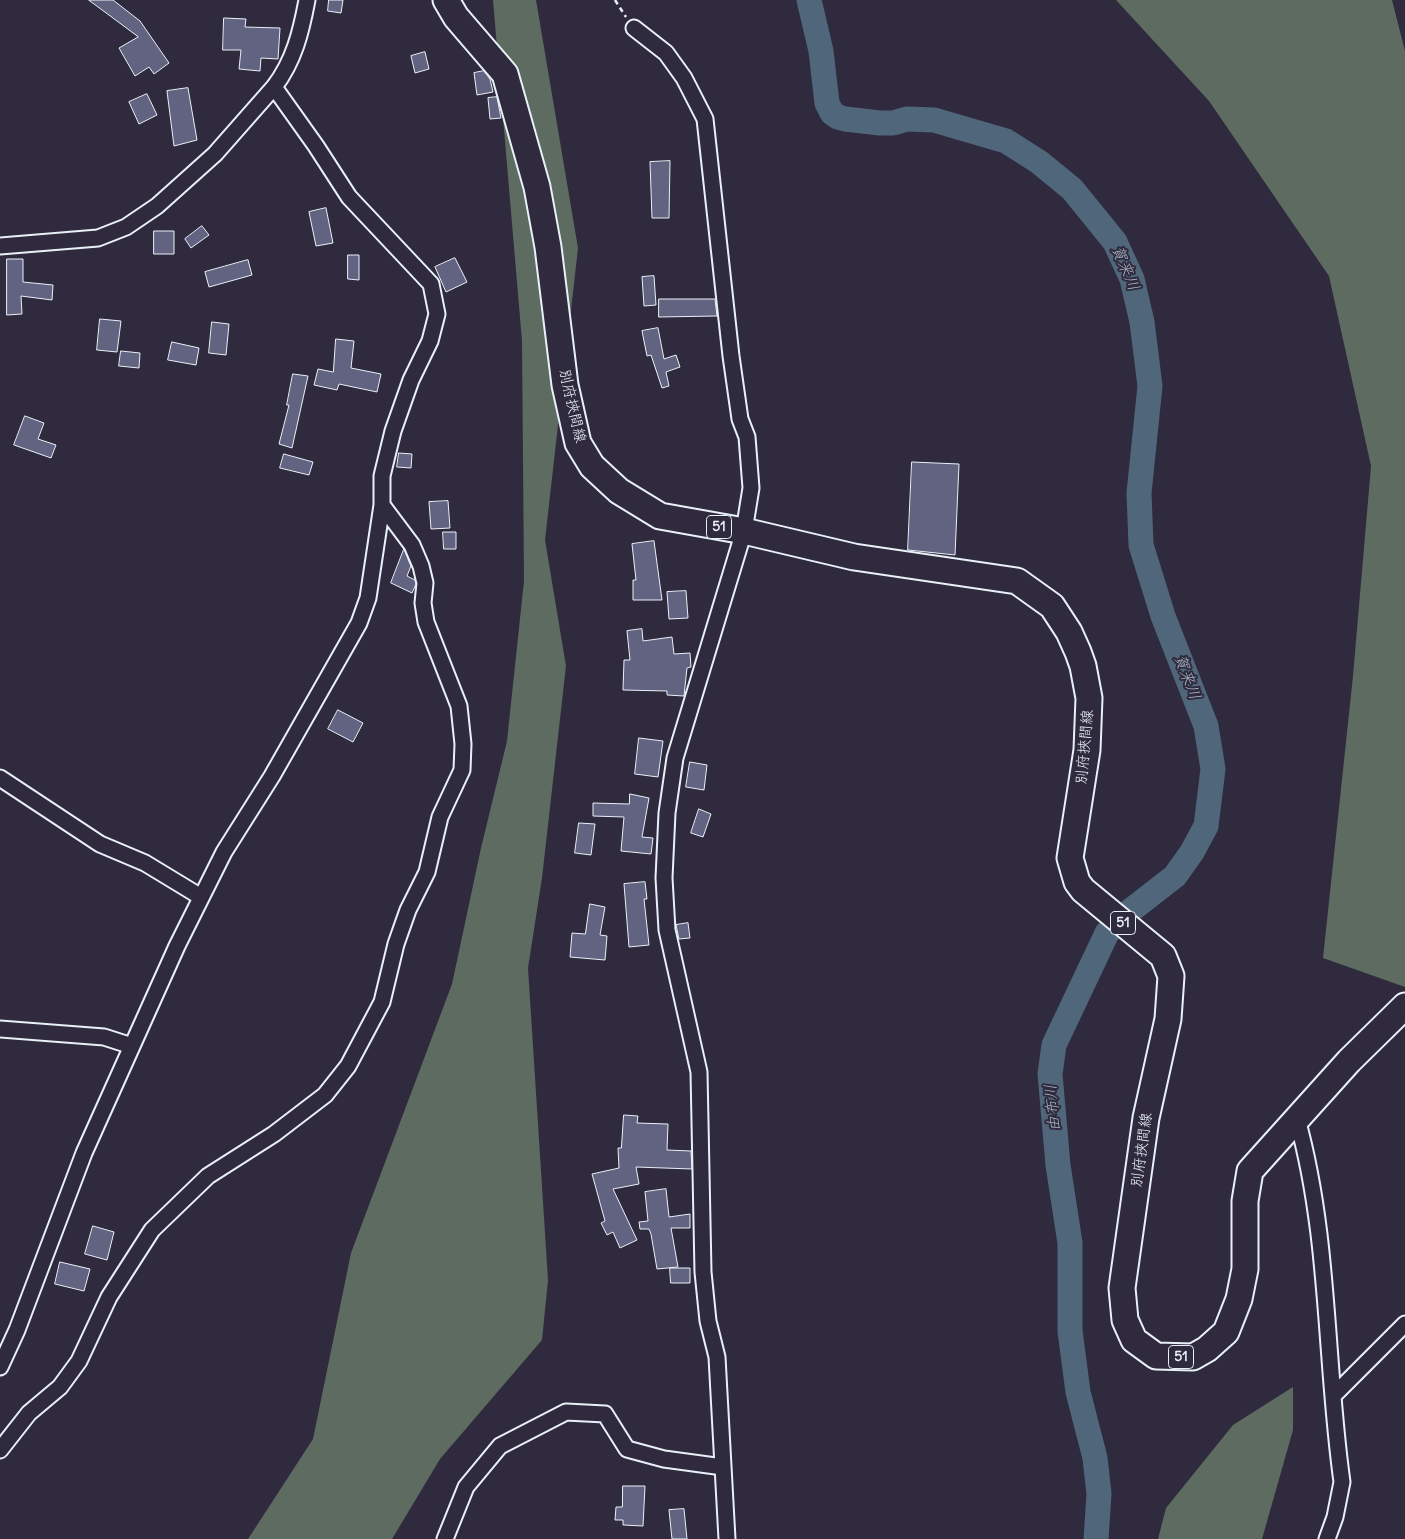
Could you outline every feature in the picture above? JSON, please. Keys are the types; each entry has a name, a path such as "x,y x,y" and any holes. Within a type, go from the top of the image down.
{"main road":[{"name":"別府挾間線","path":"446,0 456,17 504,74 519,120 536,187 548,247 565,385 578,443 592,466 619,491 646,510 660,516 744,532 854,557 1016,581 1052,606 1069,632 1084,666 1089,698 1088,750 1070,858 1074,875 1083,890 1164,956 1171,976 1172,988 1168,1019 1146,1118 1122,1288 1125,1320 1134,1340 1156,1356 1193,1357 1207,1349 1226,1332 1239,1299 1245,1269 1245,1201 1250,1171 1349,1061 1405,1006"}],"street":[{"path":"0,246 98,238 126,227 157,206 215,154 283,76 297,47 307,0"},
{"path":"634,28 666,53 684,78 705,119 731,356 740,419 747,437 752,488 744,532 675,758 667,814 664,878 667,930 699,1072 703,1272 708,1321 718,1357 727,1539"},
{"path":"0,1367 17,1330 84,1153 201,898 224,852 272,776 360,624 368,598 382,505 382,476 393,431 411,380 430,341 437,314 431,284 348,197 316,146 274,88"},
{"path":"0,1450 29,1413 60,1387 79,1361 110,1297 152,1230 208,1176 274,1134 325,1095 348,1066 382,1002 396,944 408,910 427,872 440,817 462,770 463,744 459,706 426,622 422,603 425,583 422,566 412,545 382,505"},
{"path":"0,778 100,844 145,863 201,898"},
{"path":"0,1029 104,1037 132,1046"},
{"path":"1298,1118 1305,1146 1320,1243 1342,1482 1335,1517 1327,1539"},
{"path":"1333,1396 1405,1324"},
{"path":"444,1539 466,1486 500,1446 566,1412 605,1414 627,1449 664,1459 723,1467"}],"path":[{"path":"615,0 634,28"}],"green space":[{"path":"493,0 536,0 578,248 545,540 566,666 542,878 528,968 548,1280 542,1340 440,1459 392,1539 248,1539 313,1439 351,1253 452,984 481,848 507,741 524,581 522,341"},
{"path":"1116,0 1392,0 1405,51 1405,987 1323,958 1353,676 1371,466 1329,276 1209,101"},
{"path":"1293,1387 1293,1430 1262,1539 1158,1539 1166,1508 1233,1425"}],"building":[{"path":"89,0 113,0 140,21 169,63 154,74 149,67 135,76 119,48 138,37"},
{"path":"329,0 343,0 341,13 328,11"},
{"path":"224,18 246,19 245,27 280,28 278,59 261,58 260,71 239,69 241,50 223,50"},
{"path":"425,52 429,69 415,73 411,56"},
{"path":"484,71 490,79 493,92 477,95 474,73"},
{"path":"188,88 197,140 174,146 167,91"},
{"path":"147,94 157,115 139,124 129,102"},
{"path":"497,97 501,118 490,119 488,98"},
{"path":"670,161 669,218 652,218 650,162"},
{"path":"326,208 333,243 316,246 309,212"},
{"path":"202,226 209,235 191,248 185,239"},
{"path":"154,231 174,231 174,254 154,254"},
{"path":"348,255 359,255 359,280 348,279"},
{"path":"455,258 467,282 446,292 435,267"},
{"path":"7,259 23,259 23,282 53,285 52,300 21,296 22,314 7,315"},
{"path":"248,260 252,275 209,287 205,272"},
{"path":"654,276 656,305 644,306 642,277"},
{"path":"659,299 715,299 717,316 659,317"},
{"path":"100,319 121,321 117,352 97,350"},
{"path":"212,322 229,324 226,355 209,353"},
{"path":"658,328 664,359 676,355 680,367 666,372 669,386 662,388 651,355 647,356 642,331"},
{"path":"336,339 354,341 351,368 381,374 377,392 339,384 337,390 314,385 318,369 333,372"},
{"path":"172,342 199,348 196,365 168,360"},
{"path":"121,351 140,353 139,368 119,366"},
{"path":"293,374 308,376 292,448 279,444 289,405 287,405"},
{"path":"25,416 44,423 38,439 56,445 51,458 14,445"},
{"path":"399,453 412,454 411,468 397,467"},
{"path":"284,454 313,462 309,475 280,468"},
{"path":"912,462 959,464 955,555 908,550"},
{"path":"448,501 450,528 431,529 429,502"},
{"path":"443,532 456,532 456,549 444,549"},
{"path":"654,541 662,600 633,600 633,580 636,580 632,544"},
{"path":"404,549 411,566 407,576 415,580 416,584 412,593 391,583"},
{"path":"686,591 688,618 669,619 667,592"},
{"path":"642,629 643,641 672,637 674,654 690,653 691,667 687,668 684,696 667,695 667,691 623,690 624,660 630,660 627,631"},
{"path":"338,710 363,723 353,742 328,729"},
{"path":"639,738 663,741 658,777 635,774"},
{"path":"690,762 707,765 704,790 686,787"},
{"path":"630,794 649,798 642,837 653,838 651,854 621,851 624,817 593,816 593,803 629,804"},
{"path":"699,809 711,814 703,837 691,833"},
{"path":"579,823 595,824 591,855 575,853"},
{"path":"645,882 647,899 644,899 649,945 629,947 624,884"},
{"path":"590,904 605,907 600,935 607,936 605,960 570,957 572,933 585,934"},
{"path":"688,923 690,938 679,939 676,925"},
{"path":"624,1115 638,1116 637,1123 668,1124 667,1150 691,1151 692,1169 636,1167 639,1184 613,1189 637,1240 620,1248 613,1232 607,1235 601,1223 605,1221 592,1174 619,1168 618,1148 621,1148"},
{"path":"666,1189 669,1217 690,1214 690,1228 671,1228 678,1267 657,1269 651,1234 649,1229 640,1229 639,1222 648,1221 645,1192"},
{"path":"93,1226 114,1232 107,1260 85,1254"},
{"path":"60,1262 90,1269 84,1291 55,1284"},
{"path":"670,1268 690,1268 690,1283 671,1283"},
{"path":"623,1486 645,1486 643,1526 623,1525 623,1520 615,1520 616,1507 622,1507"},
{"path":"684,1509 687,1539 672,1539 669,1510"}],"waterway":[{"name":"賀来川","path":"809,0 821,51 827,103 832,113 845,119 880,123 893,123 907,119 934,120 1006,141 1039,162 1072,189 1115,242 1132,279 1142,322 1150,386 1139,493 1141,545 1163,616 1206,726 1213,769 1206,826 1192,852 1175,876 1130,911 1107,933 1054,1045 1050,1074 1058,1165 1070,1243 1070,1331 1078,1392 1095,1458 1099,1494 1096,1539"}],"water label":[{"name":"由布川","path":"1053,1108"}]}
